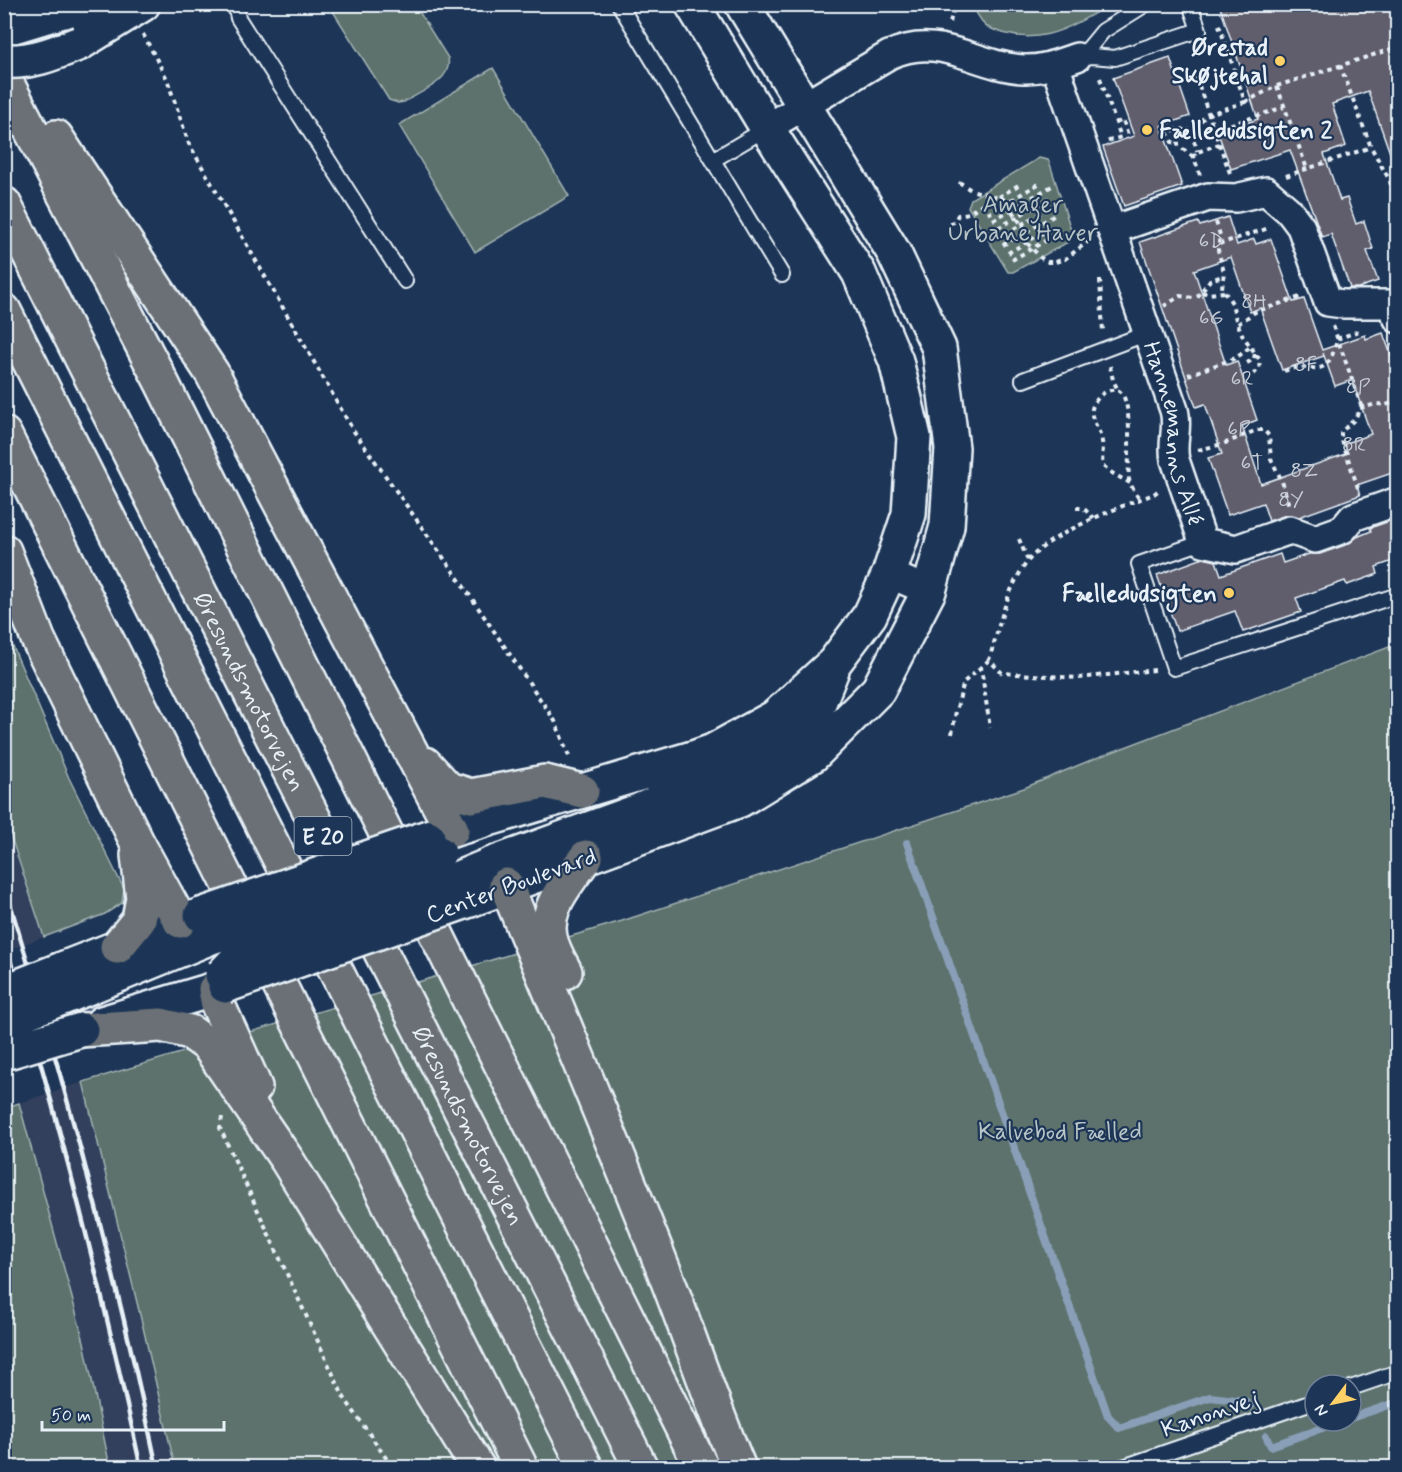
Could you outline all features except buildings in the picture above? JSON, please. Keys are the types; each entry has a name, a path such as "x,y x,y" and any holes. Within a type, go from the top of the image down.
{"highway":[{"path":"4,59 212,373 389,709 429,771 448,789 471,796 545,782 582,791"},
{"path":"4,78 162,383 702,1467"},
{"name":"Øresundsmotorvejen","path":"4,204 641,1467"},
{"name":"Øresundsmotorvejen","path":"4,311 586,1467"},
{"path":"5,435 521,1467"},
{"path":"4,551 38,639 137,842 195,930"},
{"path":"389,709 449,860"},
{"path":"117,947 139,920 143,898 137,842"},
{"path":"586,857 562,888 549,918 550,938 616,1087 646,1167 668,1280"},
{"path":"499,875 597,1102 739,1467"},
{"path":"221,983 218,1005 287,1160"},
{"path":"81,1030 161,1025 190,1032 208,1046 287,1160 478,1467"}],"street":[{"path":"692,4 859,273 896,361 914,437 909,514 889,574 929,591 947,526 952,448 939,348 894,253 742,4"},
{"path":"4,29 63,11 131,7"},
{"path":"4,59 20,62 41,58 80,43 131,7"},
{"path":"767,128 889,55 910,47 942,47 1007,67 1023,69 1039,69 1066,61"},
{"name":"Hannemanns Allé","path":"1066,61 1113,231 1176,417 1173,442 1177,467 1203,542 1237,548 1289,531 1315,538 1343,529 1353,517 1398,501"},
{"path":"1113,231 1208,197 1240,198 1263,191 1269,193 1296,219 1301,227 1326,299 1331,303 1388,304 1394,309 1398,319"},
{"name":"Center Boulevard","path":"4,1053 221,983 582,791 713,751 776,717 834,663 870,615 889,574"},
{"name":"Center Boulevard","path":"4,992 66,982 117,947 195,930 449,860 499,875 586,857 740,800 813,754 878,690 929,591"},
{"path":"449,860 474,844 499,875 752,760 814,715 834,663"},
{"path":"4,1021 66,982 195,930 221,983"}],"lane":[{"path":"235,4 237,18 405,281"},
{"path":"619,4 782,275"},
{"path":"1066,61 1089,48 1103,31 1146,4"},
{"path":"1066,61 1092,56 1115,58 1199,30 1190,4"},
{"path":"713,160 767,128"},
{"path":"1023,380 1107,348 1144,323"},
{"path":"1203,542 1139,564 1174,668 1398,595"},
{"path":"1363,1384 1398,1372"},
{"name":"Kanonvej","path":"1120,1467 1303,1405"}],"path":[{"path":"950,22 955,4"},
{"path":"131,7 167,79 189,144 353,430 555,721 582,791"},
{"path":"1218,23 1245,102"},
{"path":"1177,143 1185,133 1209,114 1245,102 1277,86 1398,47"},
{"path":"1340,65 1371,147 1390,181 1398,218"},
{"path":"1196,77 1240,198"},
{"path":"1098,145 1121,137 1100,78"},
{"path":"1277,86 1306,169"},
{"path":"1214,130 1284,107"},
{"path":"1116,123 1123,120 1129,138"},
{"path":"1194,158 1198,147 1180,128 1165,132 1172,142 1177,143 1194,158 1208,197 1220,234 1218,250 1224,292 1232,303 1238,324 1261,365 1257,373 1251,376"},
{"path":"1197,152 1219,144"},
{"path":"1269,193 1285,177 1371,147"},
{"path":"959,182 965,188 997,196 1006,203 1026,232 1031,249 1041,258 1056,262 1113,231"},
{"path":"988,214 1040,183"},
{"path":"950,223 954,222 958,216 969,213 1020,184"},
{"path":"993,220 1052,186"},
{"path":"998,228 1051,197"},
{"path":"998,238 1053,206"},
{"path":"1003,245 1057,214"},
{"path":"1218,244 1296,219"},
{"path":"1008,253 1054,226"},
{"path":"1012,260 1059,233"},
{"path":"1099,274 1102,326 1113,380 1125,399 1128,411 1130,483 1139,500"},
{"path":"1144,323 1177,297 1193,298 1202,292 1210,280 1223,276"},
{"path":"1238,324 1260,310 1322,290"},
{"path":"1202,292 1209,294 1224,292"},
{"path":"1284,371 1293,368 1323,367 1331,360 1337,339 1362,408"},
{"path":"1165,382 1236,358 1250,347"},
{"path":"1247,363 1254,358 1254,352"},
{"path":"1118,391 1104,392 1095,402 1092,413 1102,441 1103,466 1130,483"},
{"path":"1366,512 1340,435 1342,429 1355,419 1362,408 1377,404 1386,405 1398,400"},
{"path":"952,735 964,682 989,660 1010,595 1028,561 1046,545 1094,518 1154,494 1177,467 1199,449 1223,444 1257,430 1264,430 1269,436 1271,459 1282,481 1285,497 1296,525 1296,532"},
{"path":"1116,475 1129,466"},
{"path":"1076,508 1083,508 1094,518"},
{"path":"1019,539 1028,561"},
{"path":"989,660 1002,673 1078,678 1174,668"},
{"path":"981,668 990,728"},
{"path":"223,1111 220,1128 343,1396 393,1467"}],"shaded area":[{"path":"4,819 44,937 5,951 4,951"},
{"path":"83,1082 175,1467 110,1467 84,1342 19,1103"}],"green space":[{"path":"329,5 415,5 448,58 445,73 434,85 404,102 389,100"},
{"path":"986,5 1109,5 1064,29 1049,34 1019,36 985,26 975,11"},
{"path":"493,68 569,196 475,252 399,125"},
{"name":"Amager Urbane Haver","path":"1039,158 1048,160 1050,164 1072,233 1070,241 1013,272 1008,272 968,207 971,199"},
{"path":"5,628 69,778 124,889 122,903 105,914 44,937 5,819"},
{"name":"Kalvebod Fælled","path":"1397,644 1397,1467 175,1467 83,1082 622,921 1024,788 1091,760"},
{"path":"19,1103 84,1342 110,1467 5,1467 4,1108"}],"waterway":[{"path":"907,843 1108,1416 1119,1428 1210,1397 1245,1401 1250,1407"},
{"path":"1363,1414 1398,1402"},
{"path":"1266,1436 1271,1446 1308,1433"}],"railway":[{"path":"4,884 87,1174 124,1321 157,1468"},
{"path":"4,940 43,1070 78,1202 141,1468"}],"place":[{"name":"Ørestad Skøjtehal","path":"1280,61"},
{"name":"Fælledudsigten 2","path":"1147,130"},
{"name":"Fælledudsigten","path":"1229,593"}]}
